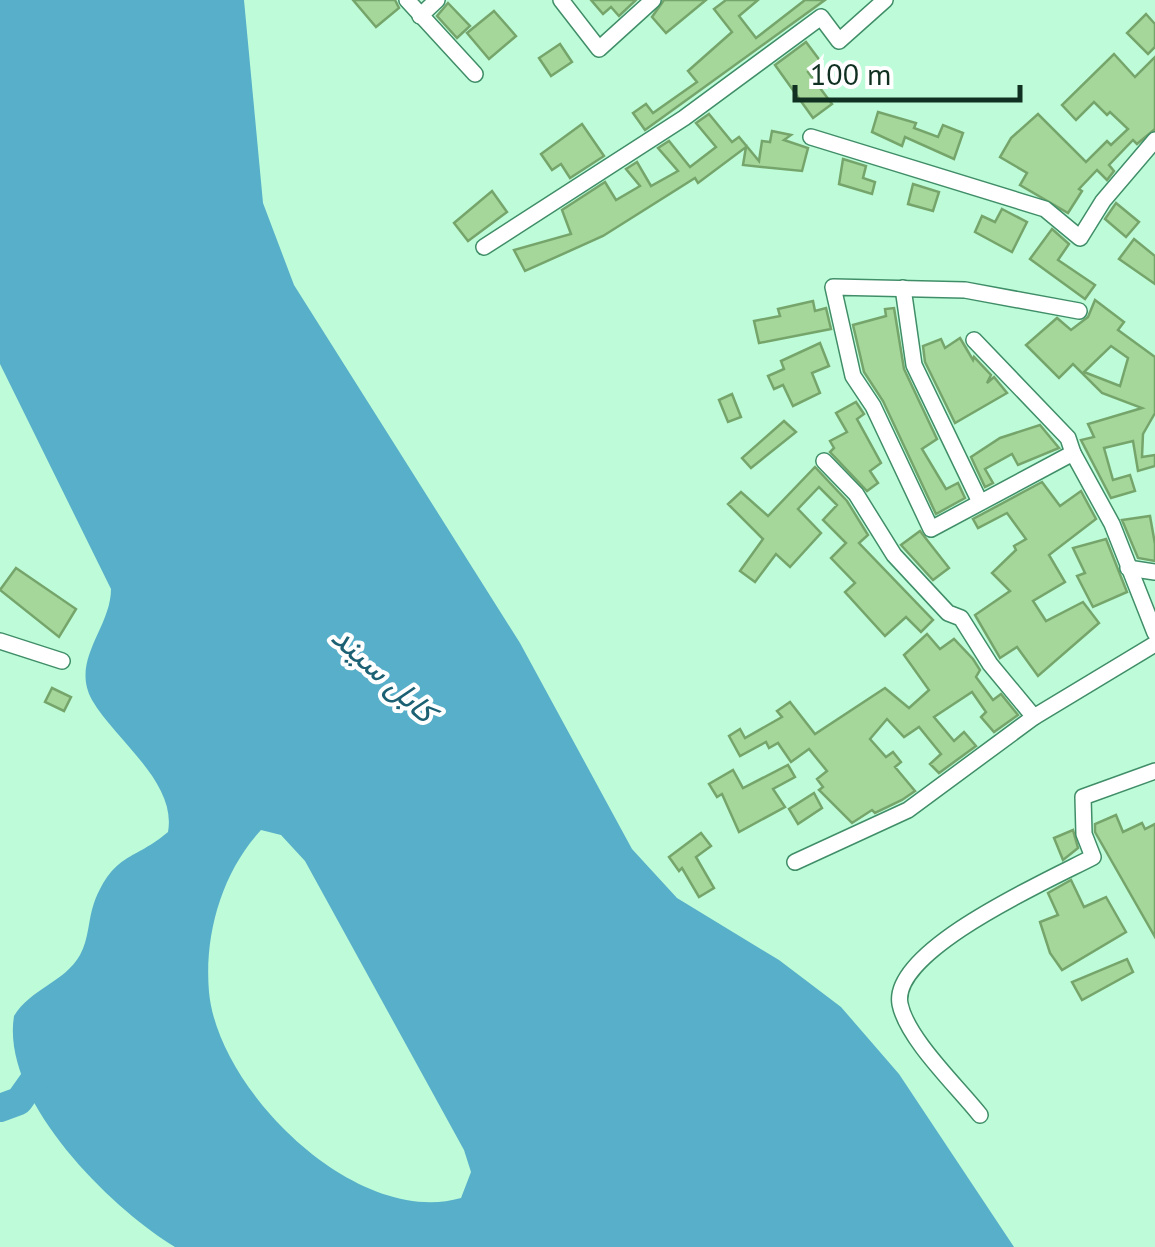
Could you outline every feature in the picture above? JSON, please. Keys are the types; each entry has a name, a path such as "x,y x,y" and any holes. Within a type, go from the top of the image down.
{"street":[{"path":"407,0 475,74"},
{"path":"420,16 437,0"},
{"path":"562,0 599,49 652,0"},
{"path":"484,246 684,118 821,17 839,41 885,0"},
{"path":"811,137 1045,209 1080,238 1103,201 1155,140"},
{"path":"1072,453 1062,462 979,500 931,529 873,406 854,376 833,288 994,294 1078,311"},
{"path":"903,288 914,365 979,500"},
{"path":"974,340 1068,438 1072,453 1112,524 1155,633"},
{"path":"824,460 856,494 894,555 948,613 961,618 990,664 1034,717"},
{"path":"1128,568 1155,572"},
{"path":"0,641 62,661"},
{"path":"795,862 908,810 1034,717 1155,644"},
{"path":"980,1115 907,1024 900,1002 901,983 923,956 975,920 1093,856 1084,834 1083,797 1155,771"}],"water":[{"name":"کابل سيند","path":"0,0 244,0 263,203 294,285 520,643 632,849 677,898 779,960 841,1007 899,1074 1014,1247 175,1247 123,1208 94,1181 43,1117 25,1083 14,1049 14,1016 29,999 74,964 83,949 92,909 109,874 168,832 168,814 154,779 92,700 87,685 88,658 105,617 111,589 0,364","holes":["261,830 281,835 305,861 464,1150 471,1172 461,1198 421,1202 379,1192 338,1172 299,1143 265,1109 218,1031 208,970 218,905 236,865"]}],"building":[{"path":"353,0 395,0 399,8 376,27"},
{"path":"591,0 636,0 619,16 611,7 603,14"},
{"path":"664,0 706,0 666,33 652,17"},
{"path":"726,0 758,0 739,16 756,38 805,0 825,0 645,130 633,113 646,104 653,113 697,82 688,71 732,32 714,9"},
{"path":"448,3 470,26 457,38 437,16"},
{"path":"494,11 516,36 489,59 467,33"},
{"path":"1146,14 1155,24 1155,47 1148,54 1127,33"},
{"path":"806,42 821,62 808,72 832,104 813,118 775,65"},
{"path":"560,44 572,62 551,76 539,58"},
{"path":"1114,54 1135,77 1155,57 1155,129 1137,144 1133,140 1109,165 1114,171 1107,180 1097,170 1079,189 1082,191 1068,213 1020,185 1027,173 1000,157 1011,138 1038,114 1086,162 1107,141 1111,145 1128,129 1110,112 1107,115 1094,102 1076,120 1062,105"},
{"path":"878,112 916,123 914,128 938,137 943,125 963,133 954,159 905,137 902,146 872,132"},
{"path":"709,114 732,142 739,137 759,161 762,141 770,142 772,131 791,135 784,140 808,148 802,171 743,165 746,147 698,183 695,178 603,236 525,271 514,250 571,234 562,210 605,182 616,200 640,186 626,169 637,162 651,186 678,171 658,148 669,141 690,167 716,147 696,123"},
{"path":"582,124 604,156 570,178 561,164 552,170 541,154"},
{"path":"843,159 866,166 863,178 875,182 872,194 839,184"},
{"path":"913,184 939,192 933,211 908,204"},
{"path":"492,191 507,212 468,241 454,223"},
{"path":"1116,203 1139,222 1126,237 1105,219"},
{"path":"1002,209 1027,222 1012,252 975,232 982,216 995,222"},
{"path":"1052,229 1069,244 1058,260 1095,285 1085,299 1030,259"},
{"path":"1134,239 1155,256 1155,284 1119,259"},
{"path":"1095,300 1124,322 1118,330 1155,357 1155,413 1143,434 1142,457 1155,455 1155,466 1138,471 1133,441 1104,448 1113,480 1130,475 1135,491 1111,498 1081,440 1094,437 1088,424 1142,408 1102,393 1073,364 1059,378 1026,345 1057,318 1071,330 1088,317","holes":["1111,346 1128,358 1120,386 1084,372"]},
{"path":"813,301 815,311 826,308 831,329 759,343 754,321 780,316 778,309"},
{"path":"894,308 904,369 937,439 922,449 946,489 958,483 965,498 936,514 883,401 864,372 853,325 886,316 885,309"},
{"path":"960,338 973,360 974,357 991,375 987,383 994,377 1007,393 955,423 925,362 923,346 941,339 945,348"},
{"path":"820,343 829,366 812,373 820,393 793,406 783,385 774,389 768,376 784,369 781,361"},
{"path":"732,394 741,417 728,422 719,400"},
{"path":"856,402 864,414 857,419 881,463 870,471 878,483 867,491 830,452 834,448 830,441 847,432 836,413"},
{"path":"784,421 796,432 751,468 742,458"},
{"path":"1040,425 1059,448 1018,465 1012,454 985,469 993,483 985,487 971,457 1000,438"},
{"path":"815,467 847,501 868,535 859,543 933,620 921,632 906,617 885,636 845,592 855,583 831,558 846,543 823,520 837,505 819,487 798,509 821,533 790,567 776,554 755,582 740,571 763,539 728,504 741,492 768,516"},
{"path":"1042,482 1060,506 1081,491 1096,519 1049,555 1065,582 1033,601 1046,621 1083,602 1099,623 1038,676 1017,647 1000,658 975,615 1010,591 992,573 1016,550 1014,546 1026,539 1007,513 978,528 973,519"},
{"path":"1150,516 1155,561 1138,558 1122,520"},
{"path":"920,531 949,568 933,580 901,545"},
{"path":"1106,539 1127,592 1093,607 1077,576 1085,573 1073,548"},
{"path":"16,568 76,609 59,637 0,590"},
{"path":"927,634 940,649 954,639 973,659 980,670 976,677 993,700 1001,694 1018,715 994,732 981,717 986,712 972,692 934,717 954,741 964,732 976,746 939,773 930,764 941,754 919,727 904,737 887,719 870,739 886,757 893,752 901,762 895,767 915,791 902,800 875,813 872,810 852,823 819,790 823,787 817,779 827,771 809,749 791,762 778,743 769,748 766,742 740,756 729,736 740,729 745,738 782,717 777,711 790,702 815,734 885,688 909,708 929,690 904,655"},
{"path":"52,688 71,697 64,711 45,702"},
{"path":"788,765 795,777 773,789 785,807 739,832 722,794 717,797 709,784 733,770 743,788"},
{"path":"814,793 822,808 798,824 789,809"},
{"path":"1116,815 1123,832 1142,823 1145,829 1155,824 1155,937 1095,832 1095,824"},
{"path":"1073,830 1078,848 1063,860 1054,838"},
{"path":"701,833 711,846 696,857 714,888 699,897 682,868 679,871 669,857"},
{"path":"1071,880 1084,907 1106,897 1126,932 1062,970 1050,953 1040,922 1058,915 1048,893"},
{"path":"1127,959 1133,972 1082,1000 1072,982"}],"waterway":[{"path":"0,1108 19,1101 41,1070"}]}
